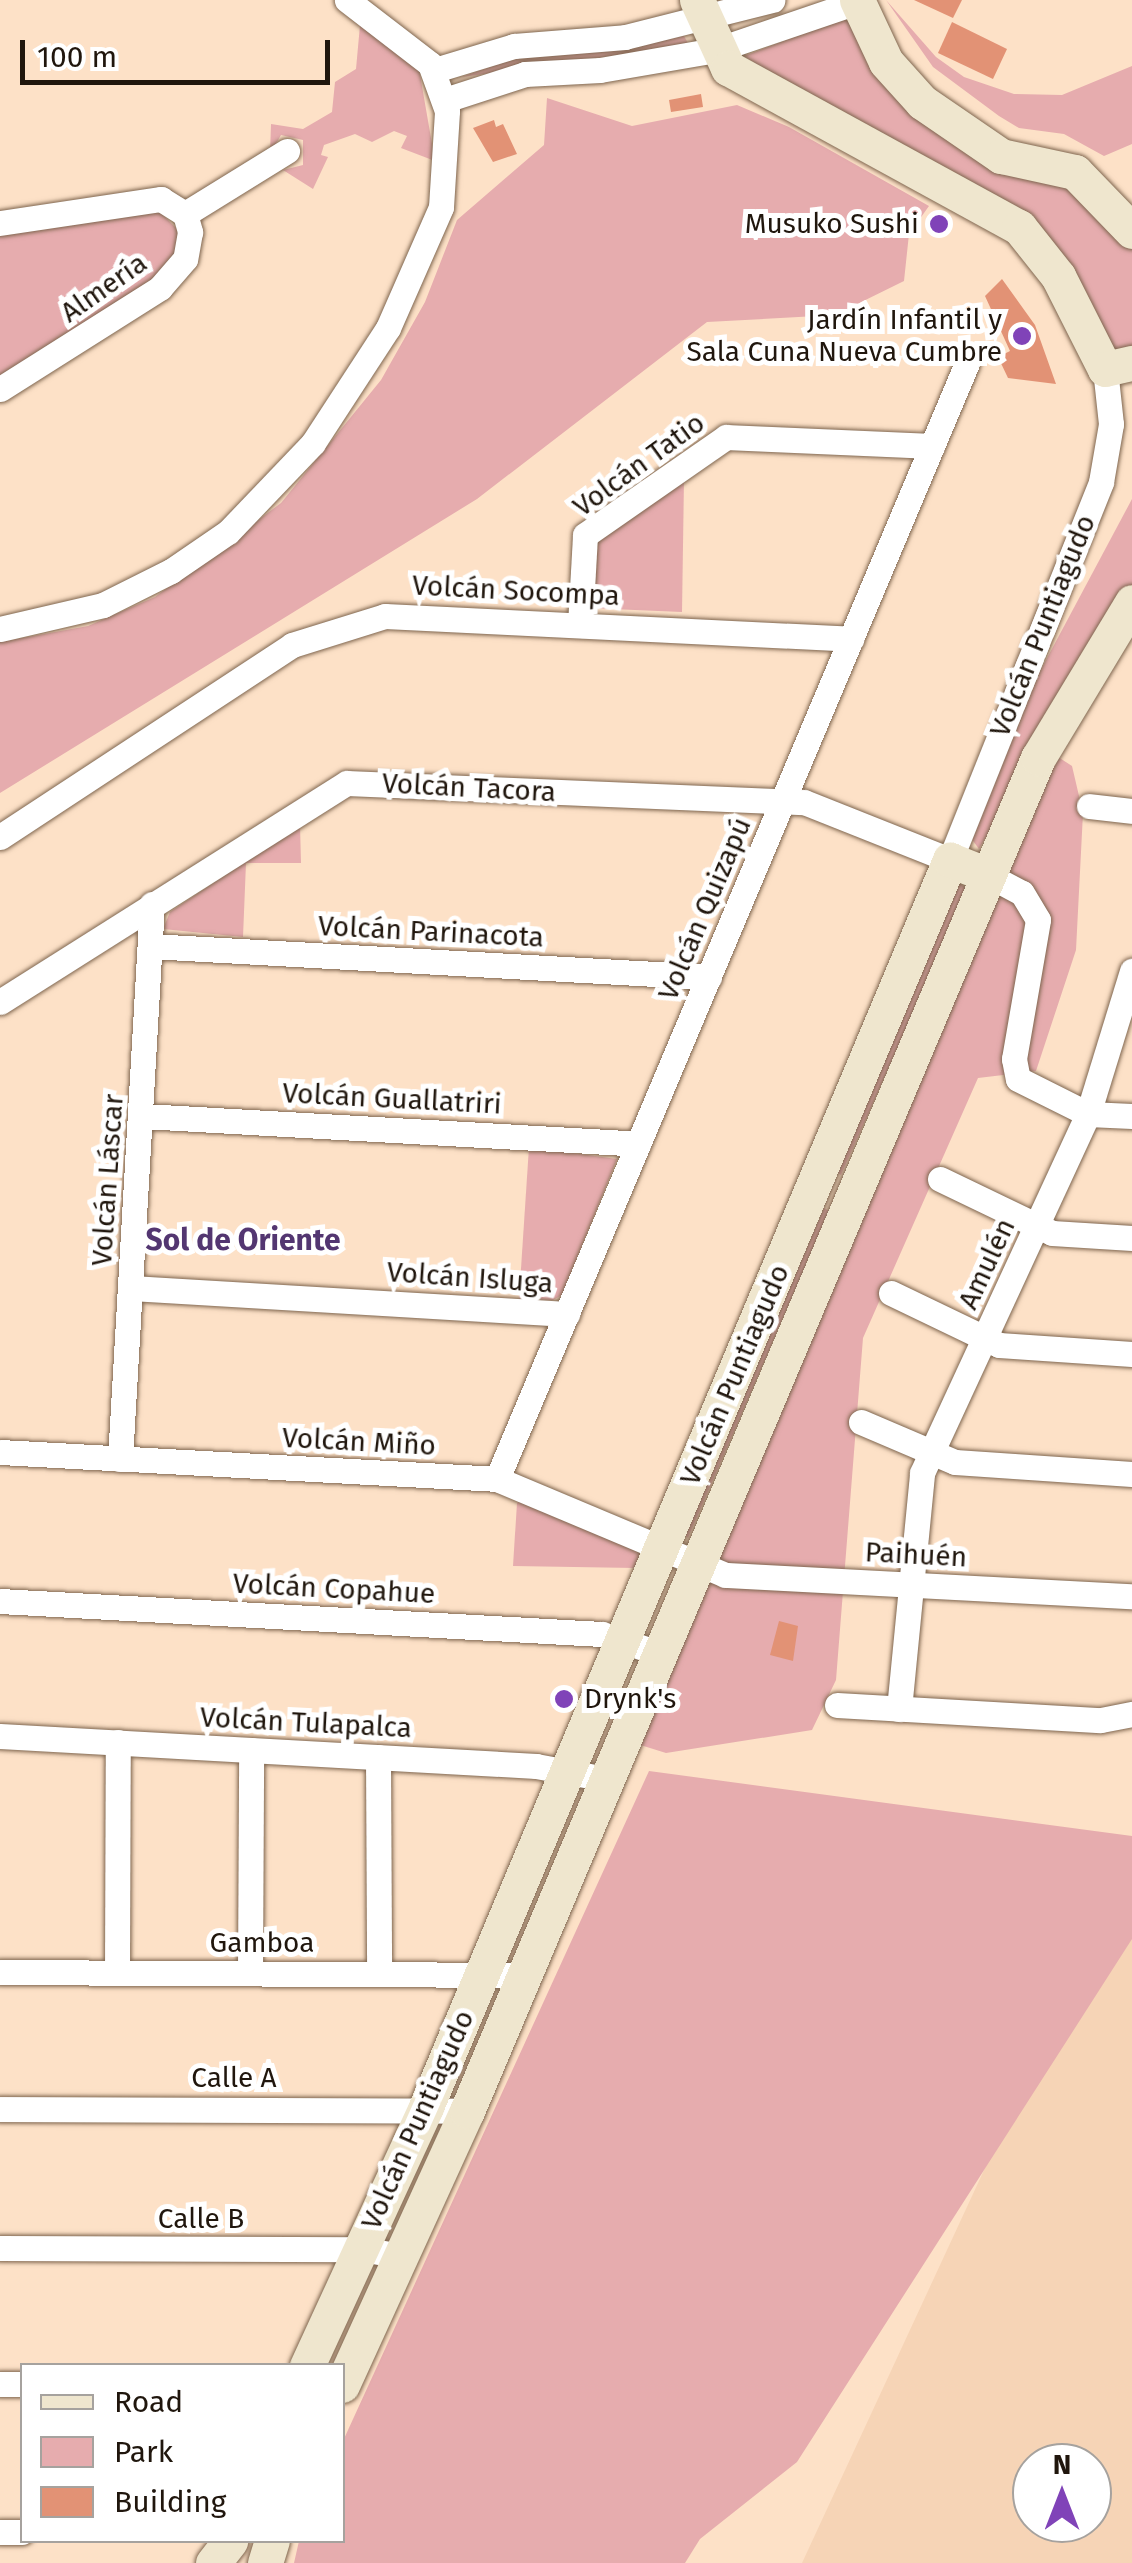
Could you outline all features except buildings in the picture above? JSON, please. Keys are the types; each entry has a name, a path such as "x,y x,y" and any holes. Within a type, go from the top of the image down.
{"main road":[{"path":"857,1 886,62 922,102 1001,156 1075,172 1132,231"},
{"name":"Volcán Puntiagudo","path":"706,24 739,75 1019,227 1058,276 1118,366"},
{"name":"Volcán Puntiagudo","path":"345,2379 467,2110 1048,736 1119,638 1132,602"},
{"name":"Volcán Puntiagudo","path":"308,2363 426,2108 950,860"},
{"name":"Volcán Tacora","path":"950,860 988,875"},
{"path":"815,1183 851,1200"},
{"path":"213,2563 228,2543"}],"street":[{"path":"0,629 67,617 171,571 254,509 303,455 373,354 434,230 447,170 440,82 347,0"},
{"path":"706,24 772,0"},
{"path":"440,82 514,46 602,40 857,1"},
{"path":"0,223 153,198 185,214 287,151"},
{"name":"Almería","path":"0,389 174,274 188,246 185,214"},
{"name":"Volcán Quizapú","path":"497,1480 967,362"},
{"name":"Volcán Puntiagudo","path":"950,860 1100,482 1118,366"},
{"name":"Volcán Tatio","path":"580,625 586,535 726,437 932,446"},
{"name":"Volcán Socompa","path":"0,837 312,636 395,614 851,639"},
{"name":"Volcán Tacora","path":"0,1002 347,782 782,802 827,808 950,860"},
{"path":"1090,806 1132,811"},
{"path":"988,875 1022,894 1038,920 1016,1074 1036,1093 1088,1114 1132,1116"},
{"name":"Volcán Láscar","path":"120,1459 143,1116 152,904"},
{"name":"Volcán Parinacota","path":"150,946 709,977"},
{"name":"Amulén","path":"899,1709 917,1501 931,1454 1088,1114 1132,971"},
{"name":"Volcán Guallatriri","path":"143,1116 638,1144"},
{"path":"940,1180 1039,1226 1132,1238"},
{"name":"Volcán Isluga","path":"130,1288 567,1314"},
{"path":"891,1293 985,1340 1132,1354"},
{"path":"861,1422 955,1462 1132,1474"},
{"name":"Volcán Miño","path":"0,1452 497,1480 699,1564"},
{"name":"Paihuén","path":"699,1564 738,1577 1132,1596"},
{"name":"Volcán Copahue","path":"0,1600 623,1638 661,1654"},
{"path":"836,1706 1100,1720 1132,1714"},
{"name":"Volcán Tulapalca","path":"0,1736 568,1769 606,1779"},
{"path":"117,1972 118,1742"},
{"path":"250,1973 251,1750"},
{"path":"378,1757 378,1974"},
{"name":"Gamboa","path":"0,1972 524,1975"},
{"name":"Calle A","path":"0,2108 467,2110"},
{"name":"Calle B","path":"0,2248 361,2249 400,2256"}],"shaded area":[{"path":"1132,1851 1132,2563 802,2563"}],"green space":[{"path":"886,0 936,57 964,77 1014,94 1062,95 1132,66 1132,144 1104,156 1064,134 1019,128 933,67"},
{"path":"852,15 870,53 1065,179 1132,243 1132,351 1116,353 1071,272 744,56"},
{"path":"360,25 419,69 435,161 401,148 407,136 394,131 372,142 355,134 324,145 321,155 328,157 313,189 283,170 303,165 303,140 281,135 270,154 271,124 303,129 332,112 335,82 356,69"},
{"path":"684,36 689,45 462,77 523,55 625,48"},
{"path":"547,98 632,126 737,105 789,127 929,206 909,234 904,281 835,315 707,322 477,499 0,793 0,642 88,626 155,597 281,503 381,380 425,302 457,220 544,145"},
{"path":"158,210 178,230 178,249 162,273 0,377 0,233"},
{"path":"684,479 682,612 588,608 589,547"},
{"path":"1132,499 1132,585 979,849 971,838 1038,675"},
{"path":"1052,753 1072,766 1083,813 1076,950 1036,1071 978,1078 863,1338 836,1680 812,1730 666,1753 634,1743"},
{"path":"300,825 301,863 246,863 243,937 163,929 170,912"},
{"path":"957,882 968,889 841,1175 838,1173"},
{"path":"529,1147 617,1159 562,1295 553,1300 519,1299"},
{"path":"824,1208 829,1211 688,1538 683,1533"},
{"path":"523,1500 643,1547 635,1568 513,1566 517,1503"},
{"path":"649,1771 1132,1836 1132,1939 797,2462 700,2539 685,2563 294,2563 299,2543 345,2543 345,2437"}],"place":[{"name":"Musuko Sushi","path":"939,224"},
{"name":"Jardín Infantil y Sala Cuna Nueva Cumbre","path":"1022,336"},
{"name":"Drynk's","path":"564,1699"}],"district":[{"name":"Sol de Oriente","path":"243,1240"}]}
